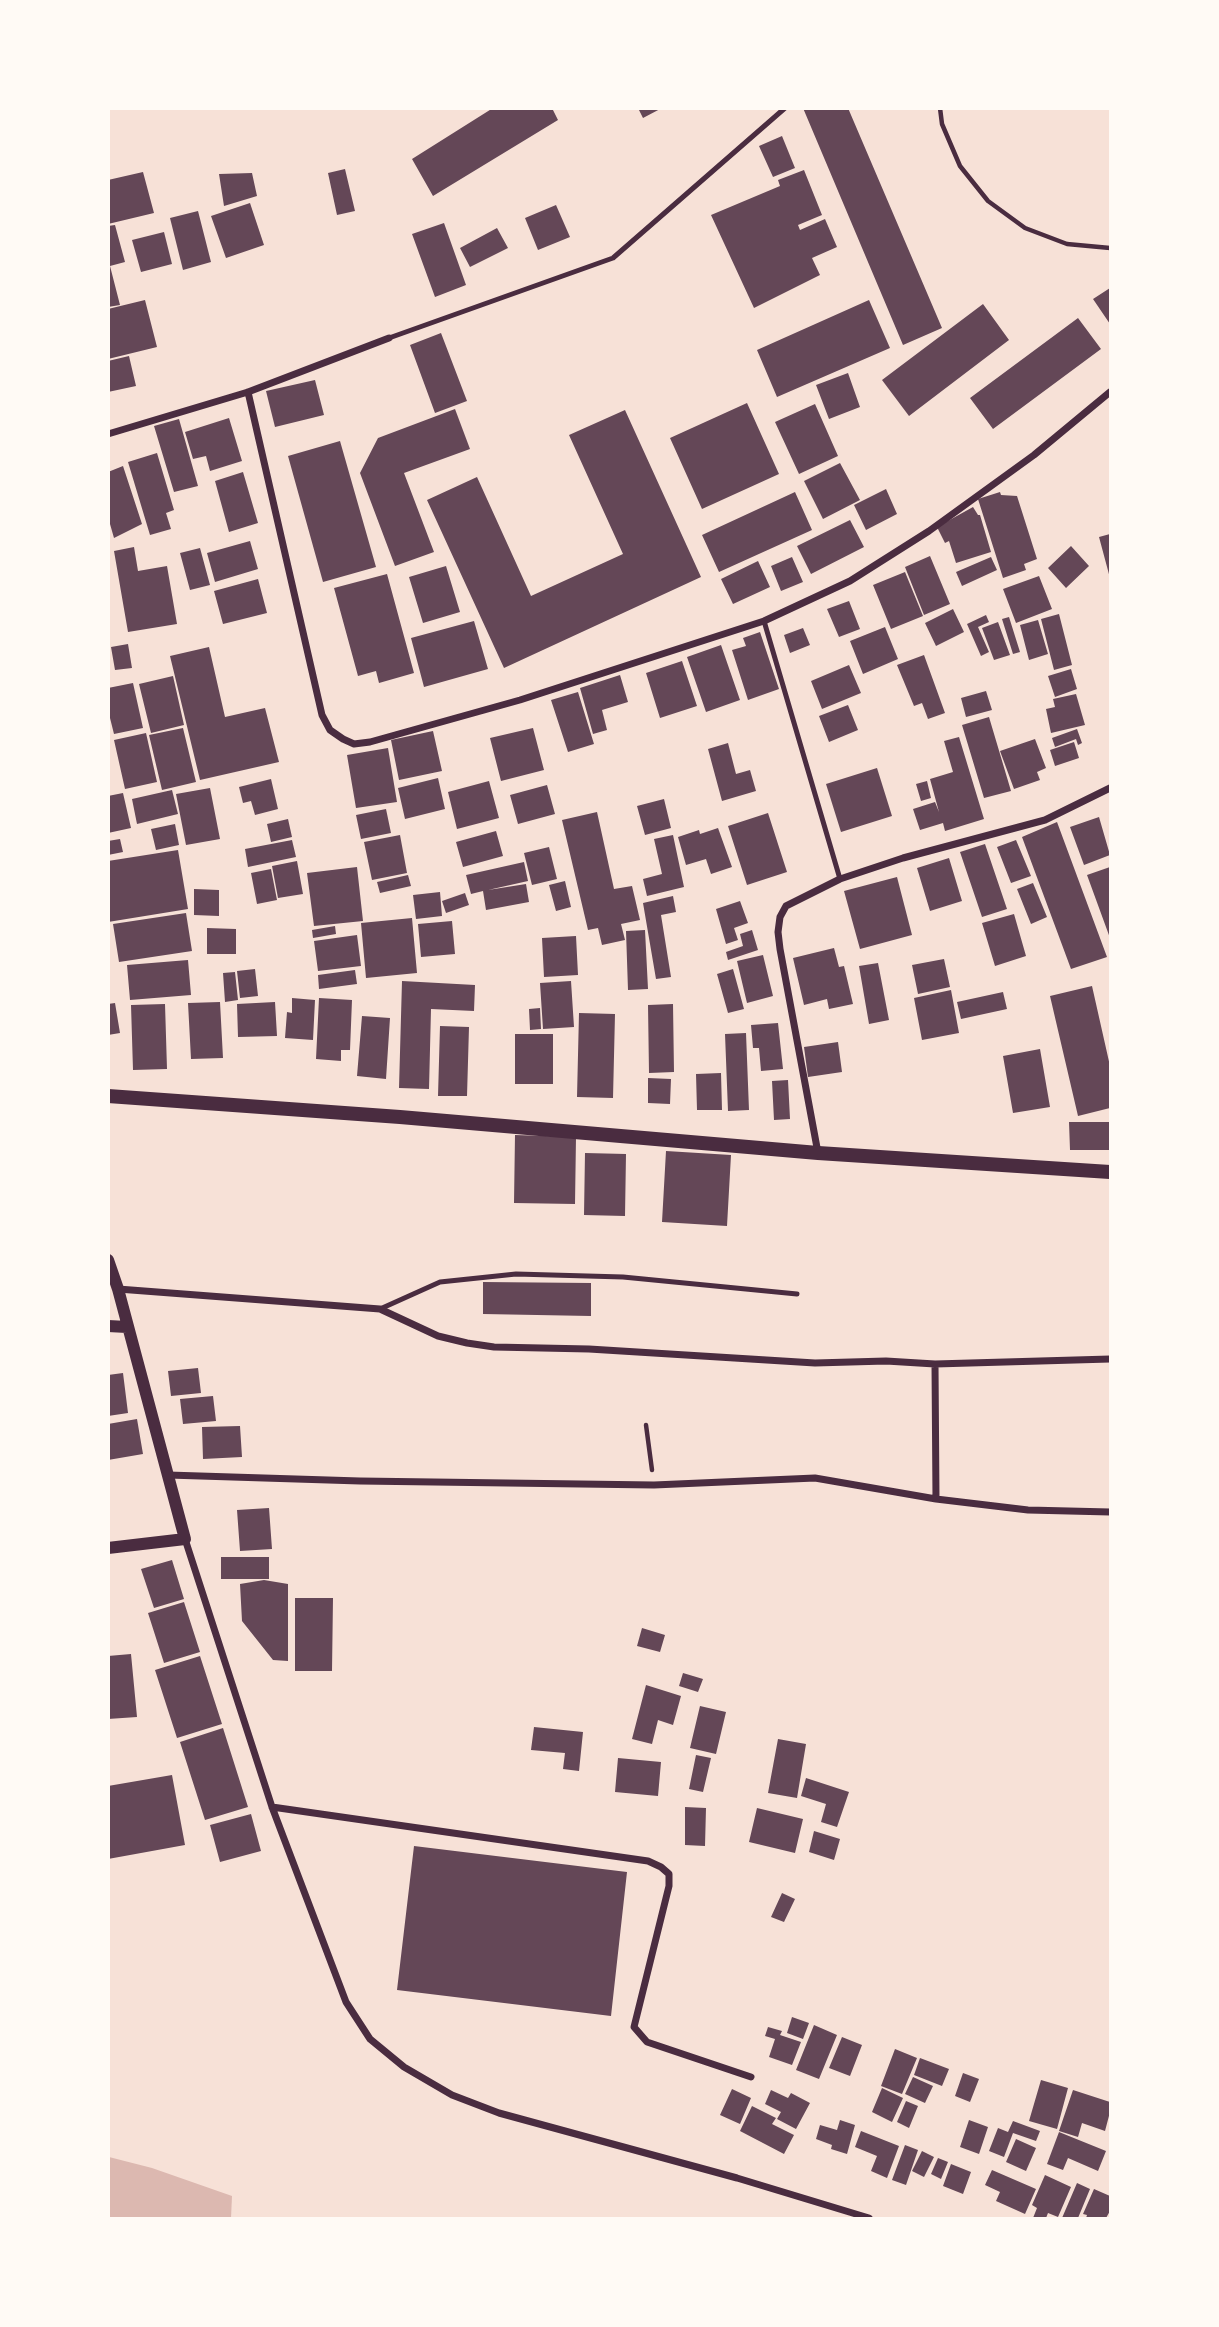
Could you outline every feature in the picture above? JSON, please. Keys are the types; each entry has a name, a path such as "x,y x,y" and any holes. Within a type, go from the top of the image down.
{"main road":[{"path":"108,1096 400,1117 818,1153 1111,1172"}],"street":[{"path":"108,435 248,392 389,338"},
{"path":"248,392 317,696 330,730 354,744 370,743 520,700 764,621 850,581 929,531 1034,455 1111,392"},
{"path":"818,1153 778,932 780,916 786,906 840,879 903,858 1045,820 1111,788"},
{"path":"108,1261 118,1289 184,1539 272,1807 346,2002 370,2039 404,2067 452,2095 499,2113 725,2174 869,2218"},
{"path":"118,1289 380,1309 438,1336 494,1347 589,1349 815,1363 886,1361 935,1364 1111,1359"},
{"path":"108,1326 127,1327"},
{"path":"935,1364 936,1499"},
{"path":"168,1475 360,1482 654,1485 815,1478 936,1499 1028,1510 1111,1512"},
{"path":"108,1548 184,1539"},
{"path":"272,1807 648,1861 661,1867 668,1874 669,1886 634,2027 647,2042 751,2077"}],"lane":[{"path":"389,338 613,258 785,108"},
{"path":"764,621 840,879"},
{"path":"380,1309 439,1282 516,1274 623,1278 797,1294"}],"path":[{"path":"940,108 942,124 960,166 988,201 1025,228 1067,244 1111,248"},
{"path":"646,1425 654,1485"}],"shaded area":[{"path":"109,2157 152,2168 232,2196 231,2218 109,2218"}],"building":[{"path":"493,108 552,108 558,120 433,196 412,159"},
{"path":"638,108 662,108 643,118"},
{"path":"803,108 848,108 942,328 903,345"},
{"path":"782,136 795,168 773,177 759,146"},
{"path":"345,169 355,211 337,215 328,173"},
{"path":"804,170 822,215 798,225 800,230 825,219 837,247 812,258 820,275 754,308 711,215 780,186 778,180"},
{"path":"143,172 154,213 108,224 108,180"},
{"path":"252,173 257,196 224,206 219,174"},
{"path":"250,203 264,245 226,258 211,216"},
{"path":"556,205 570,237 538,250 525,218"},
{"path":"198,211 211,262 183,270 170,218"},
{"path":"444,223 466,285 435,297 412,234"},
{"path":"115,225 125,262 110,266 120,305 108,307 108,226"},
{"path":"497,228 508,248 470,267 460,248"},
{"path":"164,232 172,264 141,272 132,240"},
{"path":"1110,288 1110,324 1093,299"},
{"path":"145,300 157,347 108,359 108,309"},
{"path":"869,300 890,348 777,397 757,350"},
{"path":"983,304 1009,340 909,416 882,380"},
{"path":"1078,318 1101,349 993,429 970,398"},
{"path":"441,333 467,401 435,413 410,345"},
{"path":"129,356 136,386 108,392 108,361"},
{"path":"848,373 860,407 829,419 816,385"},
{"path":"315,380 324,415 275,427 266,391"},
{"path":"747,403 779,474 702,509 670,438"},
{"path":"815,404 838,456 799,474 775,422"},
{"path":"455,409 470,449 404,473 434,552 395,566 360,473 378,438"},
{"path":"625,410 701,577 504,668 427,500 477,477 531,596 623,554 569,435"},
{"path":"229,418 242,461 210,471 206,456 193,459 185,432"},
{"path":"179,419 198,486 174,492 154,426"},
{"path":"340,441 376,567 323,582 288,456"},
{"path":"157,453 174,510 166,513 171,529 150,535 128,462"},
{"path":"840,463 860,500 823,519 804,481"},
{"path":"123,466 142,524 114,538 108,517 108,472"},
{"path":"243,472 258,523 229,532 215,481"},
{"path":"886,489 897,514 866,530 854,505"},
{"path":"795,492 812,530 719,572 702,535"},
{"path":"1000,492 1001,495 1017,496 1037,559 1024,564 1026,570 1003,578 978,499"},
{"path":"973,507 980,515 991,552 956,563 949,541 945,543 937,527"},
{"path":"850,520 864,547 811,574 797,546"},
{"path":"1110,534 1110,578 1099,537"},
{"path":"250,541 258,569 215,582 207,553"},
{"path":"1071,546 1089,566 1066,588 1048,568"},
{"path":"134,547 138,571 167,566 177,624 128,632 114,551"},
{"path":"200,548 210,585 190,590 180,553"},
{"path":"930,556 950,604 924,615 905,567"},
{"path":"792,557 803,582 781,591 771,566"},
{"path":"991,557 997,570 962,586 956,572"},
{"path":"758,561 770,587 733,604 721,579"},
{"path":"446,566 460,612 423,623 409,577"},
{"path":"905,572 923,616 891,629 873,585"},
{"path":"387,574 414,673 379,683 376,671 358,676 334,588"},
{"path":"1039,576 1052,609 1016,623 1003,589"},
{"path":"258,579 267,613 223,624 214,591"},
{"path":"849,601 860,629 839,637 827,609"},
{"path":"953,609 964,632 936,646 925,623"},
{"path":"1059,614 1072,665 1054,670 1041,619"},
{"path":"986,615 989,622 978,627 989,652 981,656 967,624"},
{"path":"1009,617 1020,652 1013,654 1002,619"},
{"path":"1038,620 1048,654 1029,660 1020,625"},
{"path":"474,621 488,669 424,687 411,638"},
{"path":"998,622 1010,655 994,660 982,628"},
{"path":"885,627 898,659 863,674 850,641"},
{"path":"803,628 810,645 790,653 784,635"},
{"path":"760,632 779,689 748,700 732,650 746,646 743,638"},
{"path":"128,644 132,668 115,670 111,647"},
{"path":"721,645 740,700 706,712 687,657"},
{"path":"209,647 225,717 265,708 279,762 200,780 170,656"},
{"path":"924,655 945,713 928,719 922,703 914,706 897,665"},
{"path":"682,661 697,706 660,718 646,673"},
{"path":"849,665 861,693 822,709 811,681"},
{"path":"1071,669 1077,689 1055,697 1048,676"},
{"path":"620,675 628,702 602,710 607,730 593,734 580,688"},
{"path":"173,676 184,725 151,733 139,684"},
{"path":"133,683 143,728 114,734 108,710 108,688"},
{"path":"986,691 992,710 966,717 961,698"},
{"path":"578,692 594,744 568,752 551,700"},
{"path":"1076,694 1085,725 1051,733 1046,709 1055,707 1053,699"},
{"path":"848,705 858,730 829,742 819,716"},
{"path":"989,717 1011,791 984,798 962,725"},
{"path":"183,728 196,782 162,790 149,735"},
{"path":"533,728 544,770 501,781 490,738"},
{"path":"1077,729 1082,743 1078,745 1076,739 1055,747 1052,738"},
{"path":"433,731 442,771 399,780 391,740"},
{"path":"146,733 157,782 125,789 114,740"},
{"path":"959,737 984,819 945,831 943,823 920,830 913,809 935,802 939,812 930,779 953,772 944,741"},
{"path":"1035,739 1046,768 1037,772 1040,780 1014,789 1000,751"},
{"path":"1074,742 1079,758 1055,766 1050,750"},
{"path":"728,743 736,774 750,770 756,791 722,801 708,749"},
{"path":"388,748 397,802 356,808 347,755"},
{"path":"877,768 892,816 841,832 826,784"},
{"path":"438,778 445,809 405,819 398,788"},
{"path":"271,779 278,809 255,815 251,801 243,803 239,787"},
{"path":"489,781 499,818 457,829 448,792"},
{"path":"927,781 931,798 921,801 916,784"},
{"path":"547,785 555,814 518,824 510,795"},
{"path":"210,788 220,839 186,845 176,794"},
{"path":"172,790 178,814 137,824 132,799"},
{"path":"123,793 131,828 108,833 108,796"},
{"path":"664,799 671,828 645,835 637,806"},
{"path":"386,809 391,833 361,839 356,815"},
{"path":"597,812 614,889 632,886 640,920 621,924 625,940 602,945 598,928 588,930 562,820"},
{"path":"768,813 787,872 747,885 728,826"},
{"path":"1099,817 1110,855 1084,865 1070,827"},
{"path":"288,819 292,837 271,842 267,824"},
{"path":"1057,822 1107,957 1071,969 1022,837"},
{"path":"175,824 179,845 156,850 151,829"},
{"path":"718,828 732,867 711,874 706,859 686,865 678,837 699,830 700,834"},
{"path":"496,831 503,856 463,867 456,842"},
{"path":"400,835 407,873 372,880 364,842"},
{"path":"673,835 684,887 647,896 643,879 662,874 654,839"},
{"path":"120,839 123,852 108,855 108,841"},
{"path":"292,840 296,857 248,867 245,849"},
{"path":"1016,840 1031,876 1011,883 997,847"},
{"path":"985,844 1007,909 982,917 960,852"},
{"path":"549,847 557,879 532,885 524,853"},
{"path":"178,850 188,909 108,922 108,861"},
{"path":"949,858 962,901 930,911 917,868"},
{"path":"297,861 303,894 278,898 272,866"},
{"path":"524,862 528,881 488,890 526,884 529,902 486,910 483,891 471,894 466,875"},
{"path":"357,867 363,921 314,926 307,873"},
{"path":"1110,867 1110,938 1087,875"},
{"path":"271,869 277,900 257,904 251,873"},
{"path":"408,875 411,886 380,893 377,882"},
{"path":"897,877 912,935 860,949 844,891"},
{"path":"565,881 571,907 556,911 549,885"},
{"path":"1033,883 1047,917 1031,924 1017,889"},
{"path":"194,889 219,890 219,916 194,915"},
{"path":"440,892 442,916 416,919 413,895"},
{"path":"465,893 469,905 446,913 442,901"},
{"path":"673,896 676,912 661,915 671,977 656,979 643,903"},
{"path":"740,901 748,923 734,928 738,940 726,944 716,909"},
{"path":"186,913 192,951 119,962 113,924"},
{"path":"1014,914 1026,956 995,966 982,923"},
{"path":"412,918 417,973 366,978 361,923"},
{"path":"452,921 455,954 421,957 418,924"},
{"path":"335,926 336,934 313,938 312,930"},
{"path":"207,928 236,929 236,954 207,954"},
{"path":"645,930 648,989 628,990 626,931"},
{"path":"752,930 758,950 728,960 726,952 743,946 740,934"},
{"path":"357,935 361,966 318,971 314,941"},
{"path":"576,936 578,975 544,977 542,938"},
{"path":"834,948 839,967 844,966 853,1004 829,1009 827,999 804,1005 793,958"},
{"path":"763,955 773,996 747,1003 737,961"},
{"path":"944,959 950,987 918,994 912,965"},
{"path":"188,960 191,995 130,1000 127,965"},
{"path":"878,963 889,1020 869,1024 859,966"},
{"path":"255,969 258,996 240,998 237,971"},
{"path":"733,969 744,1009 728,1013 717,974"},
{"path":"355,970 357,984 319,989 318,975"},
{"path":"235,972 238,1000 225,1002 223,973"},
{"path":"402,981 475,985 474,1011 431,1009 429,1089 399,1088"},
{"path":"571,981 574,1027 543,1029 540,983"},
{"path":"1092,986 1110,1066 1110,1108 1078,1116 1050,996"},
{"path":"951,990 959,1033 922,1040 914,998"},
{"path":"1003,992 1007,1009 961,1019 957,1002"},
{"path":"292,998 315,1000 313,1040 285,1038 287,1012 292,1013"},
{"path":"319,998 352,1000 350,1050 341,1050 341,1061 316,1059"},
{"path":"220,1002 223,1058 191,1059 188,1003"},
{"path":"275,1002 277,1036 238,1037 237,1004"},
{"path":"115,1003 120,1033 108,1035 108,1004"},
{"path":"165,1004 167,1069 133,1070 131,1005"},
{"path":"673,1004 674,1072 649,1073 648,1005"},
{"path":"540,1008 541,1029 530,1030 529,1009"},
{"path":"579,1013 615,1014 613,1098 577,1097"},
{"path":"362,1016 390,1018 386,1079 357,1076"},
{"path":"778,1023 783,1069 761,1071 759,1048 753,1048 751,1025"},
{"path":"440,1026 469,1027 467,1096 438,1096"},
{"path":"746,1033 749,1110 728,1111 725,1034"},
{"path":"515,1034 553,1034 553,1084 515,1084"},
{"path":"838,1042 842,1072 808,1077 804,1047"},
{"path":"1040,1049 1050,1107 1013,1113 1003,1056"},
{"path":"721,1073 722,1110 697,1110 696,1074"},
{"path":"648,1078 671,1079 670,1104 648,1103"},
{"path":"788,1080 790,1119 774,1120 772,1081"},
{"path":"1069,1122 1110,1122 1110,1150 1070,1150"},
{"path":"515,1135 576,1137 575,1204 514,1203"},
{"path":"666,1151 731,1155 727,1226 662,1222"},
{"path":"585,1153 626,1154 625,1216 584,1215"},
{"path":"483,1282 591,1283 591,1316 483,1314"},
{"path":"198,1368 201,1393 171,1396 168,1371"},
{"path":"123,1373 128,1413 108,1416 108,1375"},
{"path":"213,1396 216,1421 183,1424 180,1399"},
{"path":"137,1419 143,1454 108,1460 108,1424"},
{"path":"240,1426 242,1457 203,1459 202,1427"},
{"path":"269,1508 272,1549 240,1551 237,1510"},
{"path":"221,1557 269,1557 269,1579 221,1579"},
{"path":"172,1560 184,1599 154,1608 141,1569"},
{"path":"264,1580 288,1584 288,1661 273,1660 242,1621 240,1584"},
{"path":"295,1598 333,1598 332,1671 295,1671"},
{"path":"184,1602 200,1652 164,1663 148,1613"},
{"path":"642,1628 665,1635 660,1652 637,1646"},
{"path":"131,1654 137,1717 108,1719 108,1656"},
{"path":"200,1656 222,1724 177,1738 155,1670"},
{"path":"683,1673 703,1679 698,1692 679,1686"},
{"path":"646,1685 681,1696 673,1725 658,1720 652,1744 632,1739"},
{"path":"700,1706 726,1712 716,1754 690,1748"},
{"path":"534,1727 583,1732 579,1771 563,1769 565,1753 531,1750"},
{"path":"223,1728 248,1807 205,1820 180,1742"},
{"path":"778,1739 806,1744 797,1798 768,1793"},
{"path":"696,1755 711,1758 703,1792 689,1789"},
{"path":"618,1758 661,1762 658,1796 615,1792"},
{"path":"172,1775 185,1845 108,1859 108,1786"},
{"path":"806,1778 849,1792 837,1827 821,1822 826,1804 801,1796"},
{"path":"685,1807 706,1808 705,1846 685,1845"},
{"path":"757,1808 803,1819 795,1853 749,1842"},
{"path":"251,1814 261,1851 220,1862 210,1825"},
{"path":"814,1831 840,1839 834,1860 809,1852"},
{"path":"414,1846 627,1872 611,2016 397,1990"},
{"path":"782,1893 795,1899 784,1922 771,1917"},
{"path":"792,2017 809,2023 803,2039 787,2033"},
{"path":"814,2025 837,2035 819,2079 796,2070"},
{"path":"768,2027 782,2031 780,2035 801,2042 792,2065 769,2057 775,2039 765,2036"},
{"path":"842,2037 862,2045 850,2076 829,2068"},
{"path":"895,2049 917,2058 902,2094 881,2086"},
{"path":"920,2058 949,2069 942,2086 914,2075"},
{"path":"963,2073 979,2079 970,2102 955,2096"},
{"path":"913,2077 933,2086 925,2103 905,2094"},
{"path":"1041,2080 1068,2088 1057,2129 1029,2121"},
{"path":"882,2088 903,2098 892,2122 872,2112"},
{"path":"732,2089 751,2098 740,2124 720,2115"},
{"path":"771,2090 788,2098 791,2093 810,2103 796,2129 777,2119 781,2112 765,2104"},
{"path":"1073,2090 1110,2102 1105,2131 1082,2123 1078,2137 1059,2131"},
{"path":"906,2101 918,2106 909,2128 897,2122"},
{"path":"752,2106 776,2118 772,2124 794,2135 784,2154 740,2131"},
{"path":"840,2120 855,2125 847,2154 831,2149 832,2145 816,2139 820,2125 837,2130"},
{"path":"969,2120 988,2127 979,2154 960,2147"},
{"path":"1013,2121 1040,2131 1036,2141 1013,2133 1004,2157 989,2151 998,2128 1008,2132"},
{"path":"861,2131 899,2146 887,2178 871,2171 877,2156 855,2147"},
{"path":"1059,2132 1106,2151 1098,2171 1068,2158 1063,2170 1047,2164"},
{"path":"1016,2139 1036,2148 1026,2171 1006,2162"},
{"path":"905,2145 918,2150 906,2185 892,2180"},
{"path":"922,2151 934,2157 924,2177 912,2171"},
{"path":"938,2158 948,2162 941,2179 931,2174"},
{"path":"951,2164 971,2172 963,2194 943,2186"},
{"path":"992,2170 1036,2189 1025,2214 996,2201 1000,2192 985,2185"},
{"path":"1045,2175 1071,2187 1058,2217 1048,2213 1046,2218 1033,2218 1037,2208 1032,2205"},
{"path":"1077,2183 1090,2189 1078,2218 1062,2218"},
{"path":"1094,2189 1110,2196 1110,2211 1106,2218 1086,2218 1087,2215 1083,2214"}]}
